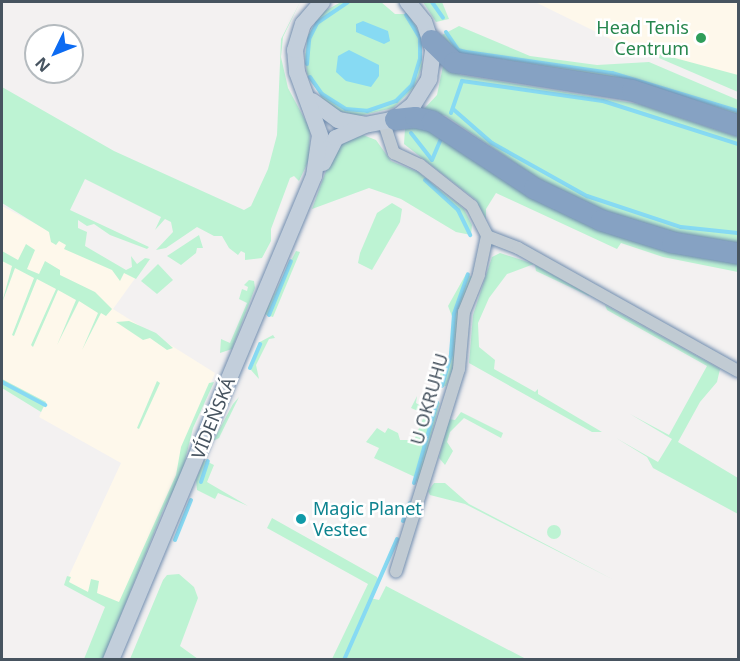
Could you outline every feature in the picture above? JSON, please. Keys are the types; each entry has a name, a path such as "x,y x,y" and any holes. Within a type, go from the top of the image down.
{"highway":[{"path":"431,40 445,57 460,64 621,88 738,125"},
{"path":"389,121 415,117 432,121 534,188 601,220 672,242 738,253"}],"main road":[{"name":"VÍDEŇSKÁ","path":"314,176 320,135 308,96 297,72 296,42 306,19 322,2"},
{"path":"389,121 418,100 426,86 432,65 431,40 417,8 408,2"},
{"name":"VÍDEŇSKÁ","path":"308,96 331,117 365,125"},
{"name":"VÍDEŇSKÁ","path":"111,660 314,176 336,138 365,125 389,121"}],"street":[{"path":"389,121 394,153 420,165 472,206 487,236 519,248 738,371"},
{"name":"U OKRUHU","path":"396,571 459,369 464,312 479,275 487,236"}],"shaded area":[{"path":"535,2 738,2 738,79 631,49"},
{"path":"2,206 136,277 113,309 215,373 193,426 185,460 120,606 66,582 121,463 39,417 46,402 2,379"}],"green space":[{"path":"300,2 283,37 281,57 288,88 310,129 309,160 299,181 294,176 290,178 271,229 271,241 262,258 245,260 245,253 241,251 238,255 229,248 222,236 214,236 197,227 166,248 156,250 173,232 171,222 165,219 155,230 161,217 85,179 70,210 149,247 147,249 110,235 94,224 87,226 78,220 78,228 87,232 85,246 126,270 132,267 131,256 137,264 145,258 150,259 136,279 124,273 120,281 112,270 64,249 66,245 59,241 56,245 51,242 49,232 2,203 2,87 114,151 244,210 251,206 268,169 277,135 281,39"},
{"path":"341,2 381,2 395,14 406,14 415,24 422,42 422,67 414,88 393,108 359,116 339,111 322,98 307,74 305,55 308,35 323,12"},
{"path":"423,2 442,2 449,19 436,22"},
{"path":"459,26 530,56 597,65 649,62 738,100 738,121 459,58 442,35"},
{"path":"660,54 738,75 738,92 659,58"},
{"path":"443,66 461,75 639,104 738,137 738,247 697,242 571,201 446,116 423,110 437,95"},
{"path":"419,123 487,167 738,261 738,272 663,257 621,243 617,249 496,193 486,209 486,219 476,200 404,144 405,129"},
{"path":"363,135 376,140 391,161 418,172 464,209 472,225 471,235 456,232 401,199 369,188 312,209 332,154 339,145"},
{"path":"392,203 402,209 400,222 372,270 358,263 360,253 377,213"},
{"path":"199,235 203,248 197,248 196,253 181,265 167,256"},
{"path":"26,244 35,250 27,269 39,274 45,261 60,270 60,275 95,292 112,309 106,316 101,313 82,350 98,313 79,301 57,345 76,300 58,290 33,347 31,345 56,289 37,279 14,336 12,335 34,278 15,268 2,303 12,266 2,261 2,251 18,260"},
{"path":"296,251 300,252 273,317 264,314"},
{"path":"500,253 534,264 507,274 489,298 478,323 479,347 495,360 494,369 535,392 538,389 538,394 602,432 592,432 469,363 473,315 492,257"},
{"path":"158,264 173,280 157,294 141,281"},
{"path":"535,265 589,295 589,296 536,271"},
{"path":"466,274 472,277 458,315 453,369 446,386 441,387 425,380 427,377 437,381 445,364 448,365 453,319 448,306"},
{"path":"249,280 254,281 255,288 232,349 220,353 221,339 230,343 247,303 239,299 242,289 247,291 248,287 244,285"},
{"path":"605,305 720,369 717,382 700,402 678,442 738,478 738,514 653,468 647,457 616,438 658,462 672,439 630,414 669,435 707,366 607,310"},
{"path":"129,321 156,333 173,348 167,350 150,338 143,340 116,322"},
{"path":"273,335 275,338 269,339 256,365 259,379 251,370 261,345 258,343"},
{"path":"2,379 46,402 41,412 2,388"},
{"path":"157,381 160,383 139,429 137,428"},
{"path":"214,382 193,428 181,477 164,508 103,659 84,659 105,607 64,585 67,576 71,577 69,582 88,592 91,579 99,581 97,593 119,602 176,475 181,447 209,383"},
{"path":"417,396 416,403 427,410 429,423 436,401 440,403 418,484 415,477 374,458 379,448 366,442 377,428 385,433 388,428 398,433 400,440 414,440 425,414 411,408"},
{"path":"239,397 219,438 213,441 233,404"},
{"path":"461,412 503,433 501,438 464,418 450,432 447,442 453,451 445,465 439,458 449,419 455,420"},
{"path":"204,460 214,465 207,482 248,506 218,493 215,499 197,490 196,480"},
{"path":"434,483 445,483 469,504 614,580 465,504 430,495 428,491"},
{"path":"272,518 377,577 379,581 370,598 379,600 386,586 526,659 332,659 368,584 267,528"},
{"path":"554,525 559,527 561,532 559,537 554,539 549,537 547,532 549,527"},
{"path":"179,574 194,587 198,598 180,646 198,659 130,659 163,580 167,575"}],"water":[{"path":"363,21 388,31 390,41 384,44 356,32 356,24"},
{"path":"349,50 379,65 379,76 371,87 346,81 336,72 338,56"}],"waterway":[{"path":"307,64 309,39 317,23 348,2"},
{"path":"432,2 443,18"},
{"path":"310,77 322,94 346,109 367,111 396,101 412,85 420,59 420,38 406,15"},
{"path":"446,32 458,50 612,73 738,111"},
{"path":"451,113 462,81 603,101 738,144"},
{"path":"453,109 492,143 587,196 681,227 738,233"},
{"path":"411,133 432,160 441,139"},
{"path":"425,180 458,210 470,235"},
{"path":"269,315 291,261"},
{"path":"442,386 451,354 454,314 468,274"},
{"path":"250,368 260,344"},
{"path":"2,382 45,405"},
{"path":"414,483 437,402"},
{"path":"201,482 208,461"},
{"path":"175,540 191,500"},
{"path":"403,521 410,503"},
{"path":"344,660 397,539"}],"place":[{"name":"Head Tenis Centrum","path":"701,38"},
{"name":"Magic Planet Vestec","path":"301,519"}]}
